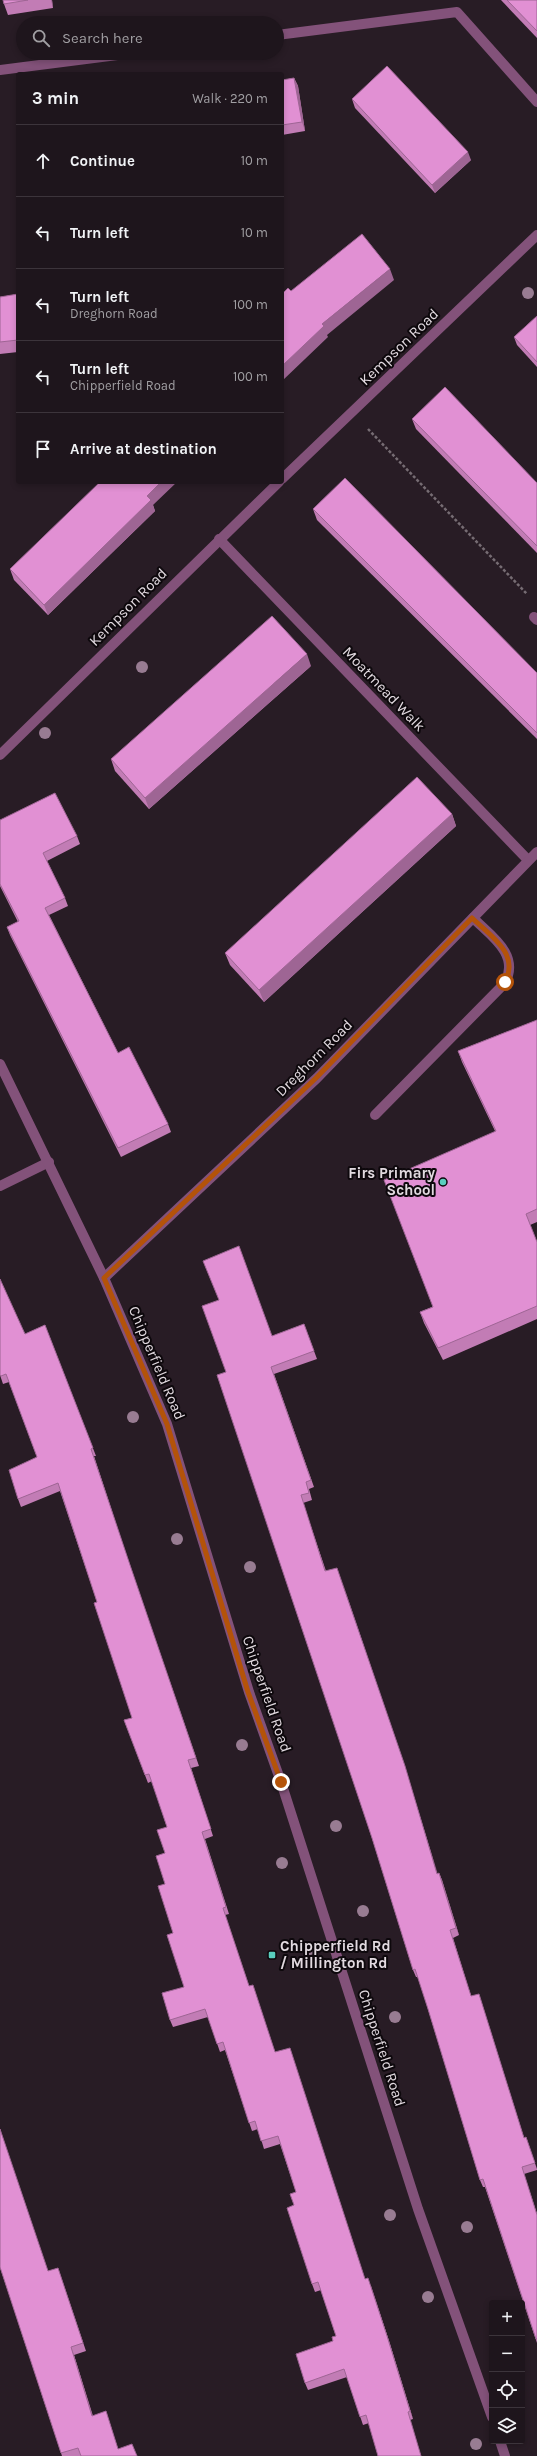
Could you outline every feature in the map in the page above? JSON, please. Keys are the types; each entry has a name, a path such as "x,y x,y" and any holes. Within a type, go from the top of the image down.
{"street":[{"path":"284,34 457,12 537,102"},
{"path":"0,70 78,60"},
{"name":"Kempson Road","path":"284,477 537,235"},
{"name":"Kempson Road","path":"0,754 277,484"},
{"name":"Moatmead Walk","path":"219,539 528,860"},
{"name":"Dreghorn Road","path":"104,1278 316,1078 537,852"},
{"path":"375,1115 505,982 509,974 510,963 507,954 472,918"},
{"name":"Chipperfield Road","path":"0,1064 49,1162 104,1278 167,1424 248,1692 281,1782 418,2209 489,2409"},
{"path":"0,1186 49,1162"},
{"path":"501,2444 506,2456"}],"path":[{"path":"352,412 535,602 536,619"}],"building":[{"path":"3,0 28,0 4,4"},
{"path":"507,0 537,0 537,31"},
{"path":"387,66 468,152 432,185 352,99"},
{"path":"294,78 302,122 284,125 284,80"},
{"path":"362,234 390,269 322,324 324,326 284,364 284,292 288,288 291,291"},
{"path":"16,294 16,340 0,342 0,297"},
{"path":"537,316 537,362 514,337"},
{"path":"445,387 537,483 537,546 412,419"},
{"path":"345,478 537,673 537,733 313,509"},
{"path":"98,484 159,484 147,496 151,500 44,605 10,569"},
{"path":"272,616 307,654 145,798 111,759"},
{"path":"417,777 452,814 259,990 225,953"},
{"path":"55,793 77,836 43,853 65,898 45,908 118,1053 129,1047 168,1124 118,1148 7,927 19,921 0,884 0,820"},
{"path":"537,1020 537,1209 526,1214 537,1242 537,1306 438,1348 420,1312 433,1307 384,1180 496,1131 458,1051"},
{"path":"239,1246 272,1336 304,1324 314,1351 271,1367 311,1480 306,1482 309,1493 301,1495 325,1571 337,1568 405,1766 437,1874 439,1873 456,1928 450,1930 471,1996 479,1994 524,2138 526,2137 535,2163 522,2167 537,2215 537,2339 483,2179 480,2180 415,1969 413,1970 372,1838 217,1375 226,1372 202,1306 219,1300 203,1261"},
{"path":"0,1279 25,1334 45,1325 93,1448 91,1449 196,1758 188,1760 211,1829 202,1832 226,1907 223,1908 249,1986 253,1985 275,2052 290,2048 365,2279 368,2278 387,2336 410,2411 408,2412 421,2456 378,2456 366,2415 360,2417 344,2369 305,2383 296,2354 333,2341 332,2337 336,2336 318,2282 312,2284 287,2208 294,2205 290,2194 296,2192 278,2136 261,2141 255,2121 249,2123 223,2042 217,2044 205,2009 170,2020 162,1993 184,1987 167,1935 173,1933 158,1886 165,1884 156,1856 165,1853 157,1830 167,1827 149,1774 145,1775 124,1720 132,1718 94,1603 97,1602 58,1483 18,1499 9,1470 37,1457 6,1374 0,1375"},
{"path":"0,2129 48,2271 58,2268 83,2343 71,2347 92,2416 106,2411 118,2449 132,2444 137,2456 81,2456 78,2448 61,2453 0,2267"}],"place":[{"name":"Firs Primary School","path":"443,1182"},
{"name":"Chipperfield Rd / Millington Rd","path":"272,1955"}],"route":[{"path":"281,1782 248,1692 167,1424 104,1278 316,1078 472,918 500,945 507,954 510,963 509,974 505,982"}]}
